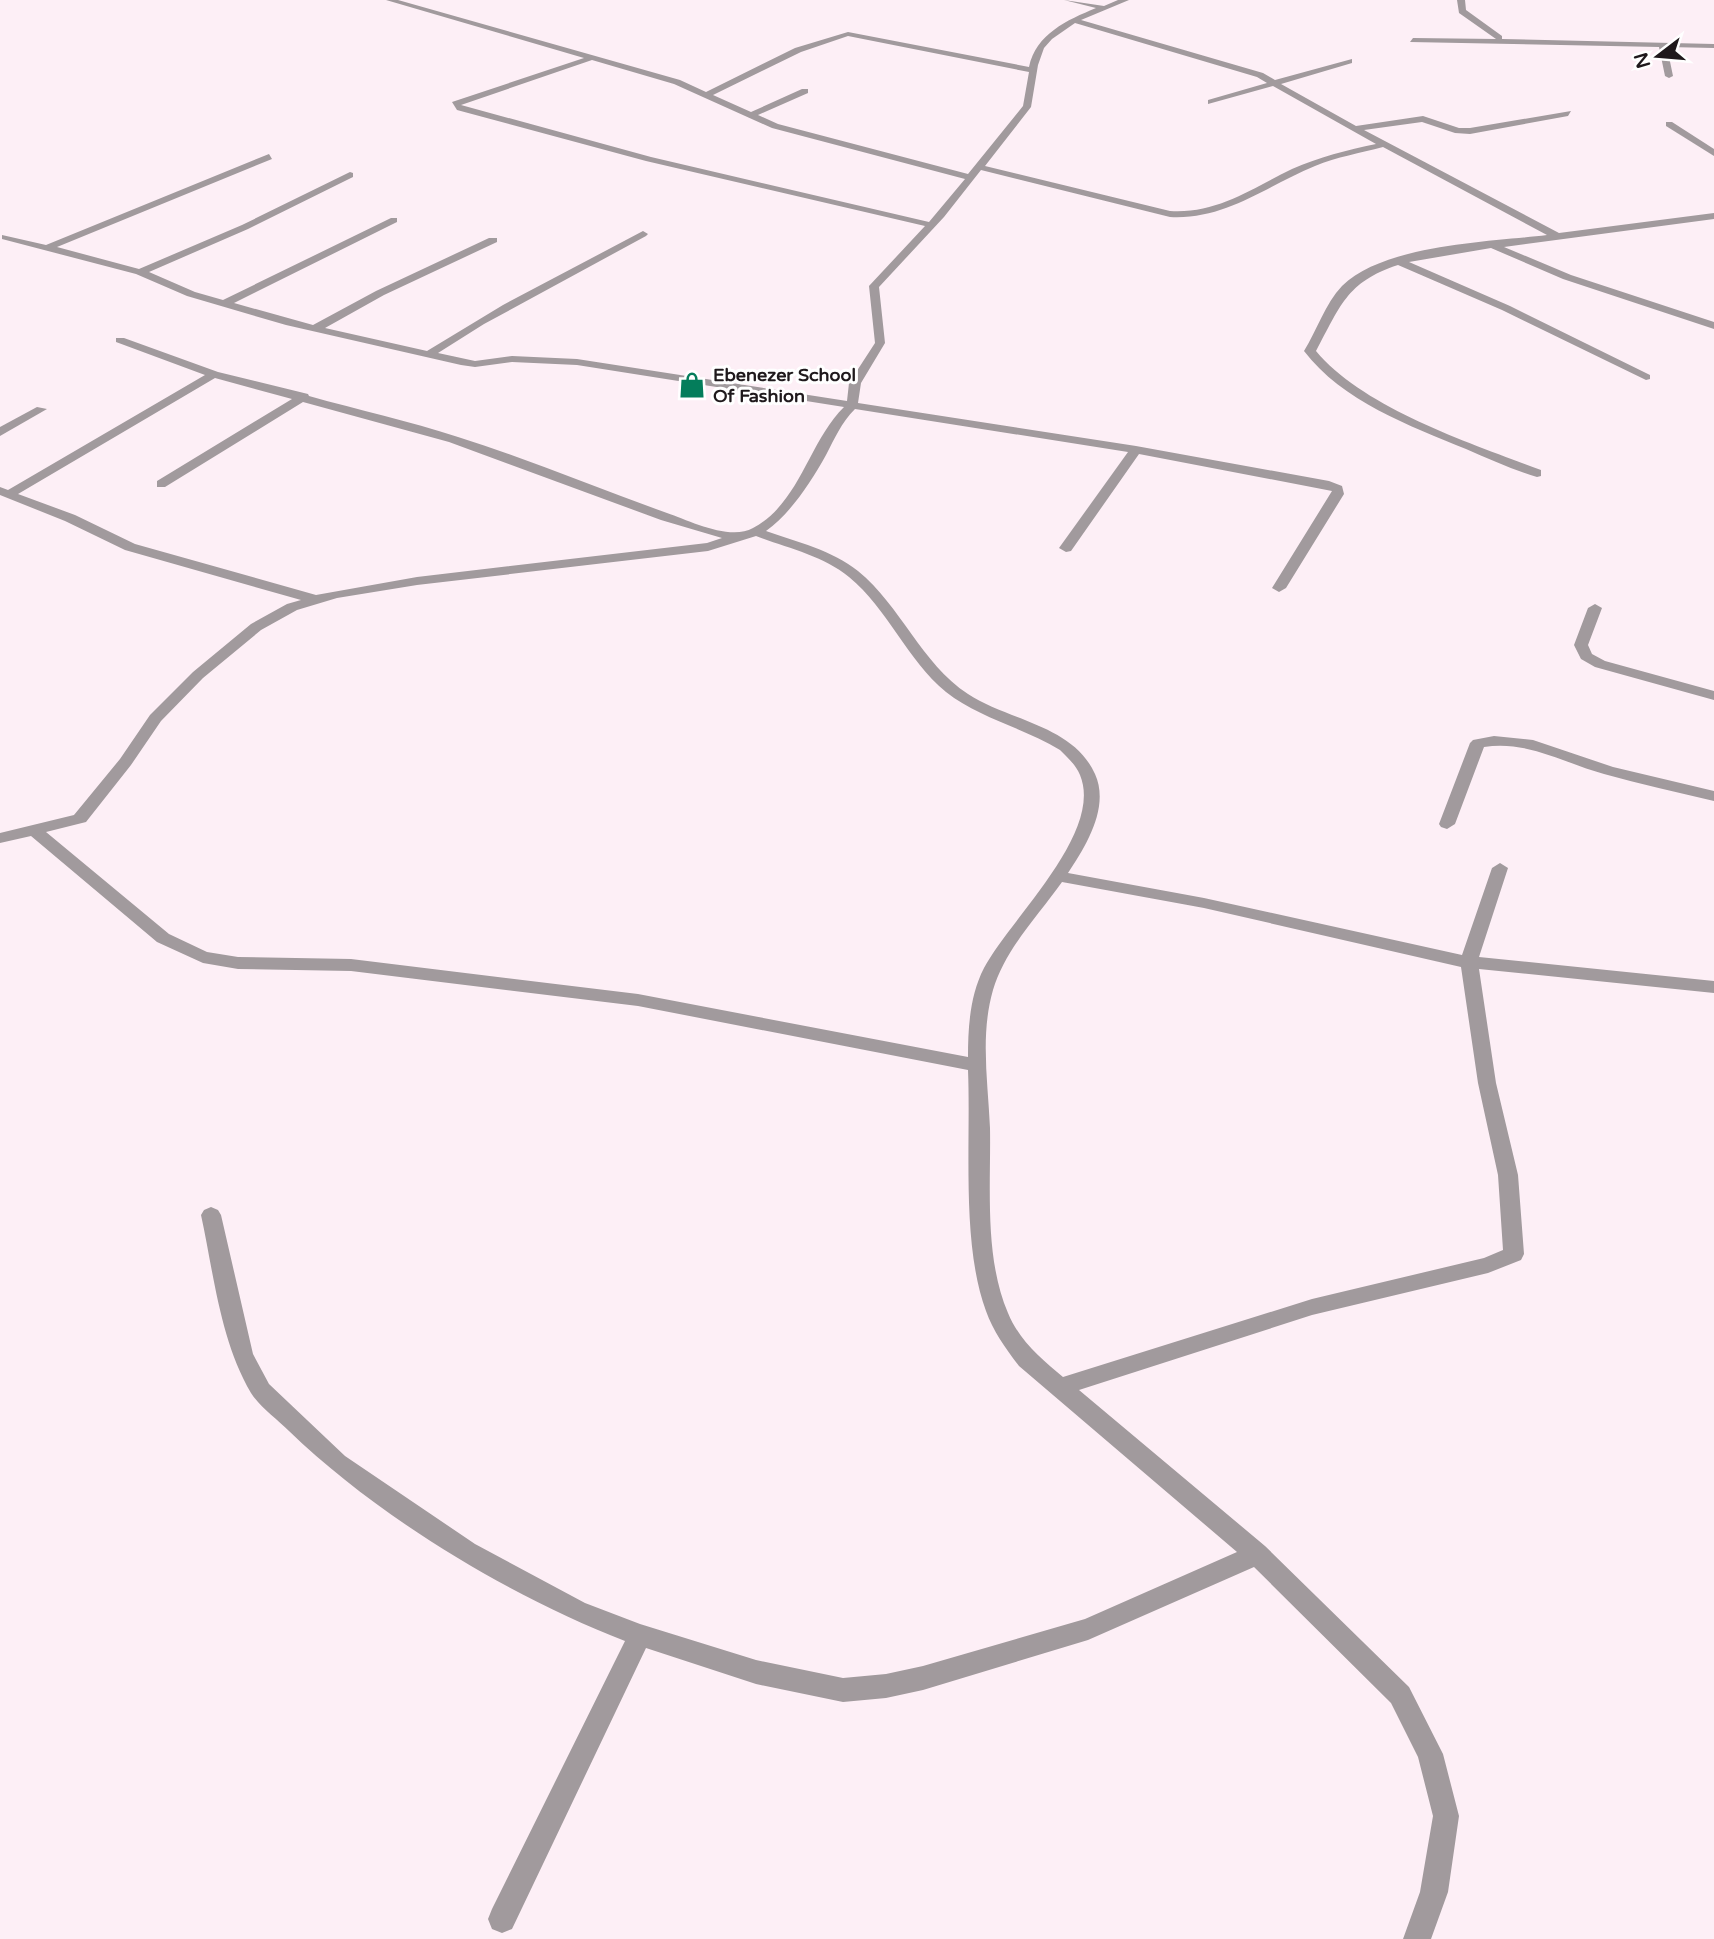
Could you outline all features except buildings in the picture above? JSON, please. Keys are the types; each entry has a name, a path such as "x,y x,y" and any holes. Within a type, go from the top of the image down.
{"street":[{"path":"390,0 642,71 706,95 749,116 971,178"},
{"path":"1068,0 1104,8"},
{"path":"0,838 80,819 126,762 155,718 198,675 256,627 313,600 430,579 708,547 747,535 779,516 819,457 837,421 852,406 855,383 880,344 879,307 874,286 931,225 1027,107 1031,100 1035,56 1044,43 1057,31 1125,0"},
{"path":"1461,0 1460,8 1470,20 1502,40"},
{"path":"1076,21 1246,69 1556,236"},
{"path":"706,95 798,50 848,34 1032,70"},
{"path":"1413,40 1714,46"},
{"path":"1663,46 1669,76"},
{"path":"591,58 455,104 460,108 649,159 931,225"},
{"path":"1211,103 1349,61"},
{"path":"749,116 804,91"},
{"path":"1358,128 1423,119 1458,131 1470,131 1568,113"},
{"path":"1670,124 1714,153"},
{"path":"979,167 1170,215 1194,216 1250,194 1314,163 1386,144"},
{"path":"44,249 270,157"},
{"path":"140,272 245,227 350,175"},
{"path":"1538,473 1477,450 1388,408 1314,359 1310,351 1339,298 1355,280 1398,261 1492,244 1714,216"},
{"path":"224,304 394,220"},
{"path":"428,355 471,325 575,274 643,234"},
{"path":"5,237 140,272 224,304 314,329 475,364 512,359 577,362 1136,450 1329,485 1338,489 1338,495 1279,588"},
{"path":"314,329 380,293 493,240"},
{"path":"1492,244 1567,277 1714,326"},
{"path":"1398,261 1646,377"},
{"path":"120,340 214,374 304,396 453,439 666,517 747,535 830,559 854,575 950,688 970,703 1044,735 1081,762 1089,776 1089,818 1070,859 1016,928 990,972 977,1024 982,1247 993,1304 1008,1334 1027,1360 1257,1554 1400,1695 1430,1754 1446,1816 1434,1892 1418,1939"},
{"path":"5,492 214,374"},
{"path":"161,484 304,396"},
{"path":"0,432 41,409"},
{"path":"1066,548 1136,450"},
{"path":"5,492 71,517 130,547 313,600"},
{"path":"1595,608 1581,645 1586,656 1600,664 1714,696"},
{"path":"1447,824 1478,743 1497,738 1526,742 1579,762 1714,796"},
{"path":"34,831 163,938 204,957 238,963 351,965 638,1000 978,1065"},
{"path":"1061,1387 1312,1307 1488,1265 1514,1254 1508,1175 1487,1083 1469,961 1500,868"},
{"path":"1056,876 1204,903 1469,961 1714,987"},
{"path":"211,1215 242,1355 261,1390 337,1463 467,1551 577,1611 640,1636 756,1672 818,1685 843,1690 886,1686 923,1678 1088,1629 1257,1554"},
{"path":"502,1919 640,1636"}],"place":[{"name":"Ebenezer School Of Fashion","path":"692,385"}]}
